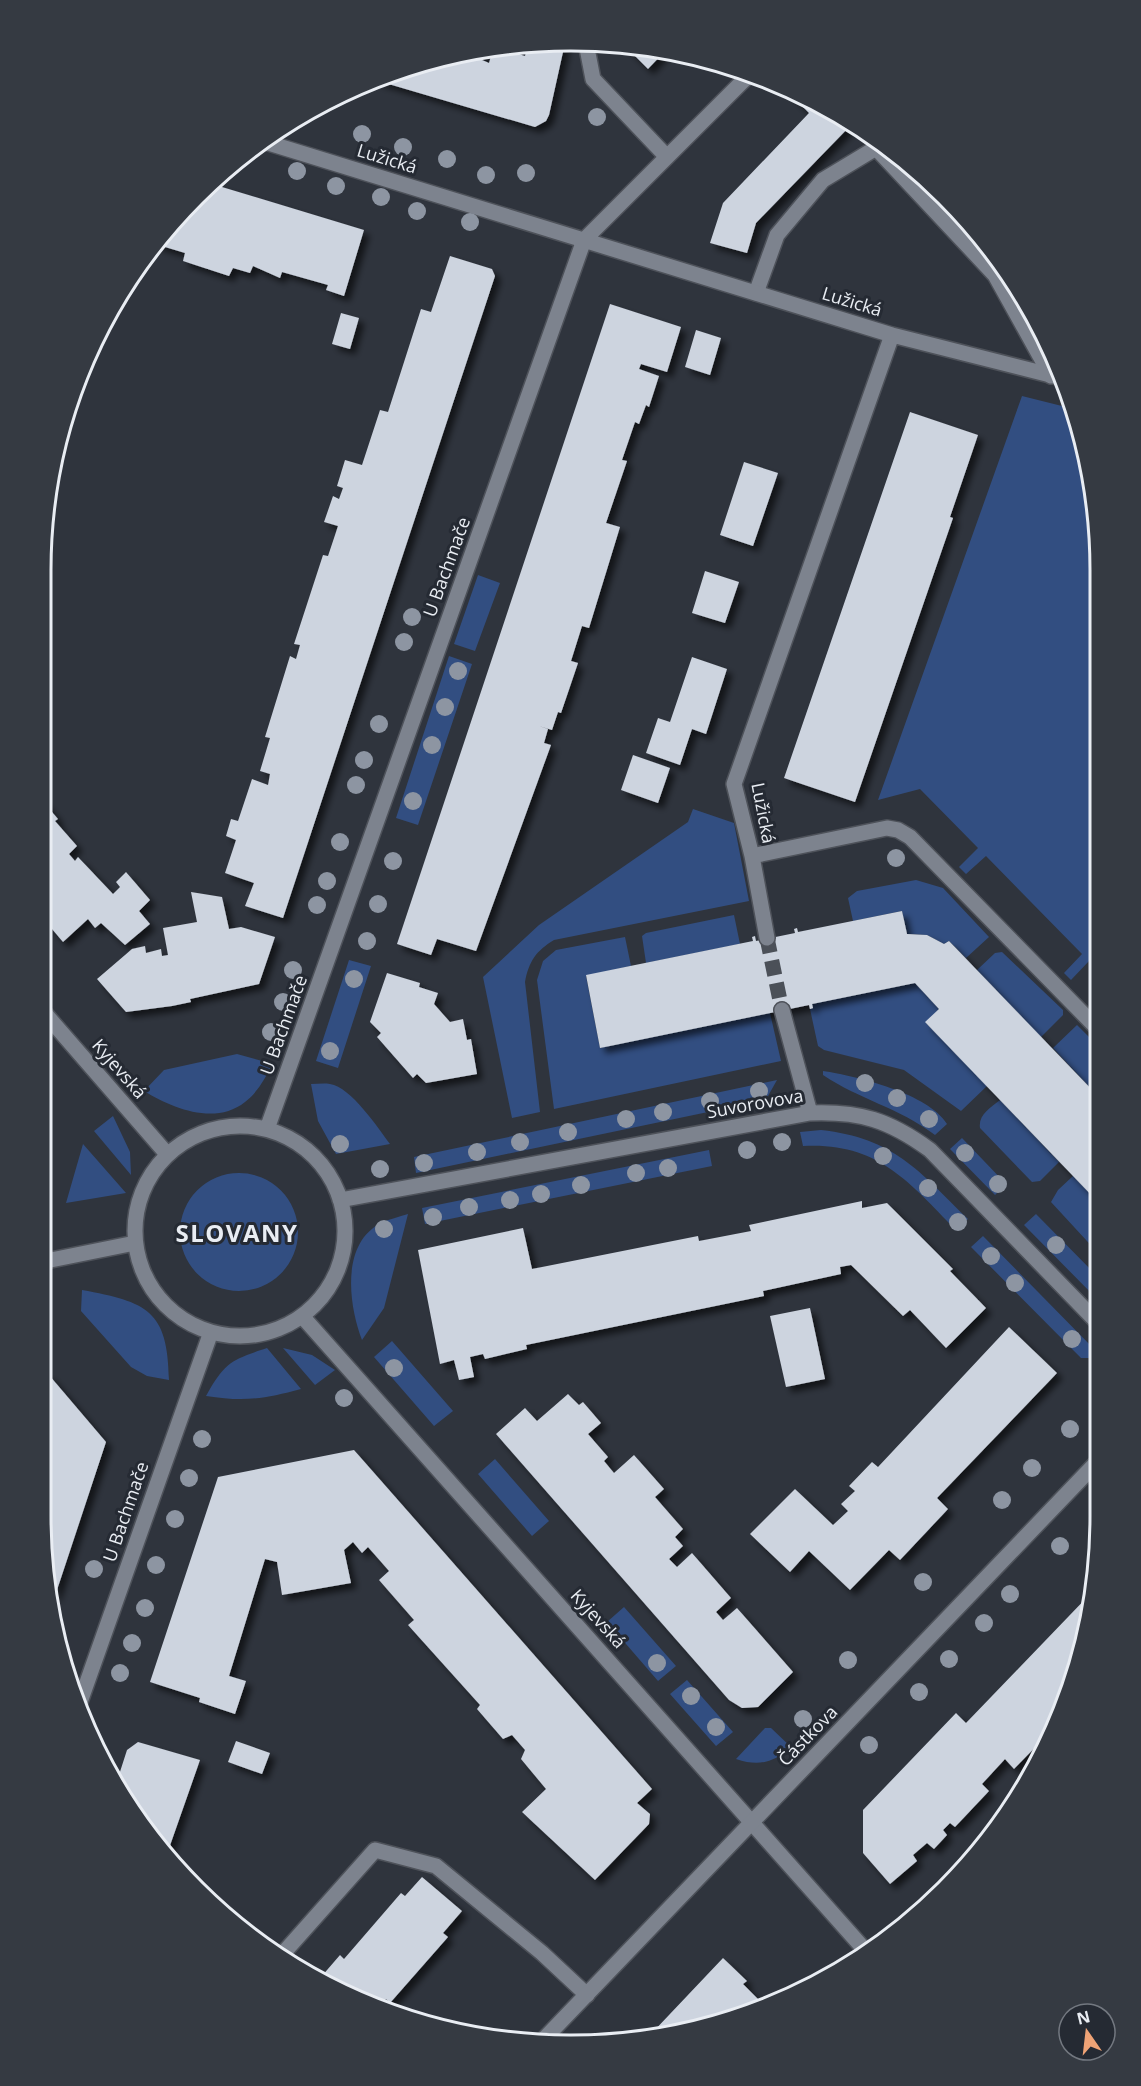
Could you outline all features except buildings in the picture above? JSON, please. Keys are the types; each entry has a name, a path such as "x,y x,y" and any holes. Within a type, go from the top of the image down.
{"street":[{"path":"588,52 593,79 667,157"},
{"name":"U Bachmače","path":"267,1129 584,240 743,81"},
{"name":"Lužická","path":"274,145 892,334 734,784 752,856 767,938"},
{"path":"756,292 777,235 823,180 874,149"},
{"path":"883,155 995,275 1041,351"},
{"path":"892,334 1051,376"},
{"path":"752,856 887,828 898,830 910,837 1090,1021"},
{"path":"782,1010 810,1113"},
{"name":"Kyjevská","path":"51,1021 167,1154"},
{"name":"Suvorovova","path":"340,1200 810,1113 844,1112 882,1120 905,1132 930,1150 1090,1315"},
{"path":"232,1126 267,1129 296,1142 320,1163 333,1181 340,1200 345,1232 339,1264 324,1293 302,1316 263,1333 237,1336 211,1332 182,1319 159,1299 143,1272 135,1243 135,1219 140,1196 151,1174 167,1154 197,1135 232,1126"},
{"path":"51,1260 135,1243"},
{"name":"Kyjevská","path":"302,1316 861,1946"},
{"name":"U Bachmače","path":"83,1693 211,1332"},
{"name":"Částkova","path":"549,2034 1090,1469"},
{"path":"286,1950 375,1850 436,1866 542,1953 587,1995"}],"shaded area":[{"path":"1022,396 1063,406 1080,469 1089,537 1090,962 1071,980 1064,973 1082,954 986,856 966,874 959,867 978,848 920,789 878,800"},
{"path":"478,575 500,583 475,651 454,644"},
{"path":"449,656 472,664 418,825 396,818"},
{"path":"693,809 734,823 749,901 554,940 542,948 531,962 525,982 540,1112 512,1118 483,977 539,925 688,822"},
{"path":"916,880 943,888 989,937 966,958 949,941 944,944 927,935 907,934 902,911 853,921 848,898 857,891"},
{"path":"734,915 740,944 646,963 642,936 646,933"},
{"path":"625,937 631,966 586,976 600,1048 770,1013 781,1061 554,1109 537,980 543,961 556,950"},
{"path":"1002,952 1063,1010 1063,1015 1041,1037 977,970 995,953"},
{"path":"349,960 371,966 338,1068 316,1061"},
{"path":"915,983 939,1009 926,1023 987,1086 961,1111 904,1070 824,1050 818,1046 810,1009 813,1008 812,1004"},
{"path":"1077,1025 1090,1038 1090,1087 1053,1048"},
{"path":"237,1054 273,1064 254,1094 233,1109 207,1114 194,1112 167,1103 144,1091 164,1070"},
{"path":"823,1071 872,1082 909,1095 938,1113 947,1124 935,1135 907,1117 837,1084 823,1075"},
{"path":"777,1080 768,1096 756,1102 416,1173 414,1157"},
{"path":"311,1084 330,1084 347,1092 390,1144 336,1154 318,1121"},
{"path":"1000,1100 1059,1162 1040,1181 1032,1182 980,1128 983,1116"},
{"path":"113,1116 130,1152 131,1175 94,1131"},
{"path":"821,1130 846,1134 887,1149 919,1172 968,1219 955,1229 906,1181 871,1158 829,1146 803,1146 800,1132"},
{"path":"962,1138 1006,1184 995,1195 950,1149"},
{"path":"83,1144 126,1193 66,1203"},
{"path":"709,1150 712,1166 425,1224 422,1208"},
{"path":"239,1173 262,1177 281,1190 294,1209 298,1232 294,1255 281,1274 262,1287 239,1291 216,1287 197,1274 184,1255 180,1232 184,1209 197,1190 216,1177"},
{"path":"1073,1176 1090,1194 1090,1244 1051,1202 1058,1190"},
{"path":"408,1214 384,1308 362,1340 351,1294 351,1277 359,1245 368,1233 381,1223"},
{"path":"1036,1214 1090,1269 1090,1292 1024,1225"},
{"path":"983,1236 1090,1345 1090,1358 1081,1358 971,1247"},
{"path":"82,1290 123,1299 150,1313 164,1338 169,1380 147,1376 131,1367 81,1311"},
{"path":"392,1341 453,1411 434,1426 374,1357"},
{"path":"267,1348 301,1389 254,1398 232,1399 206,1396 218,1376 230,1364 237,1359"},
{"path":"283,1348 312,1355 335,1370 315,1385"},
{"path":"495,1459 549,1521 532,1536 478,1474"},
{"path":"624,1607 676,1666 658,1681 607,1622"},
{"path":"687,1680 733,1732 716,1746 670,1694"},
{"path":"765,1728 771,1728 792,1748 766,1762 752,1763 736,1759"}],"tunnel":[{"path":"767,938 782,1010"}],"district":[{"name":"SLOVANY","path":"237,1234"}]}
